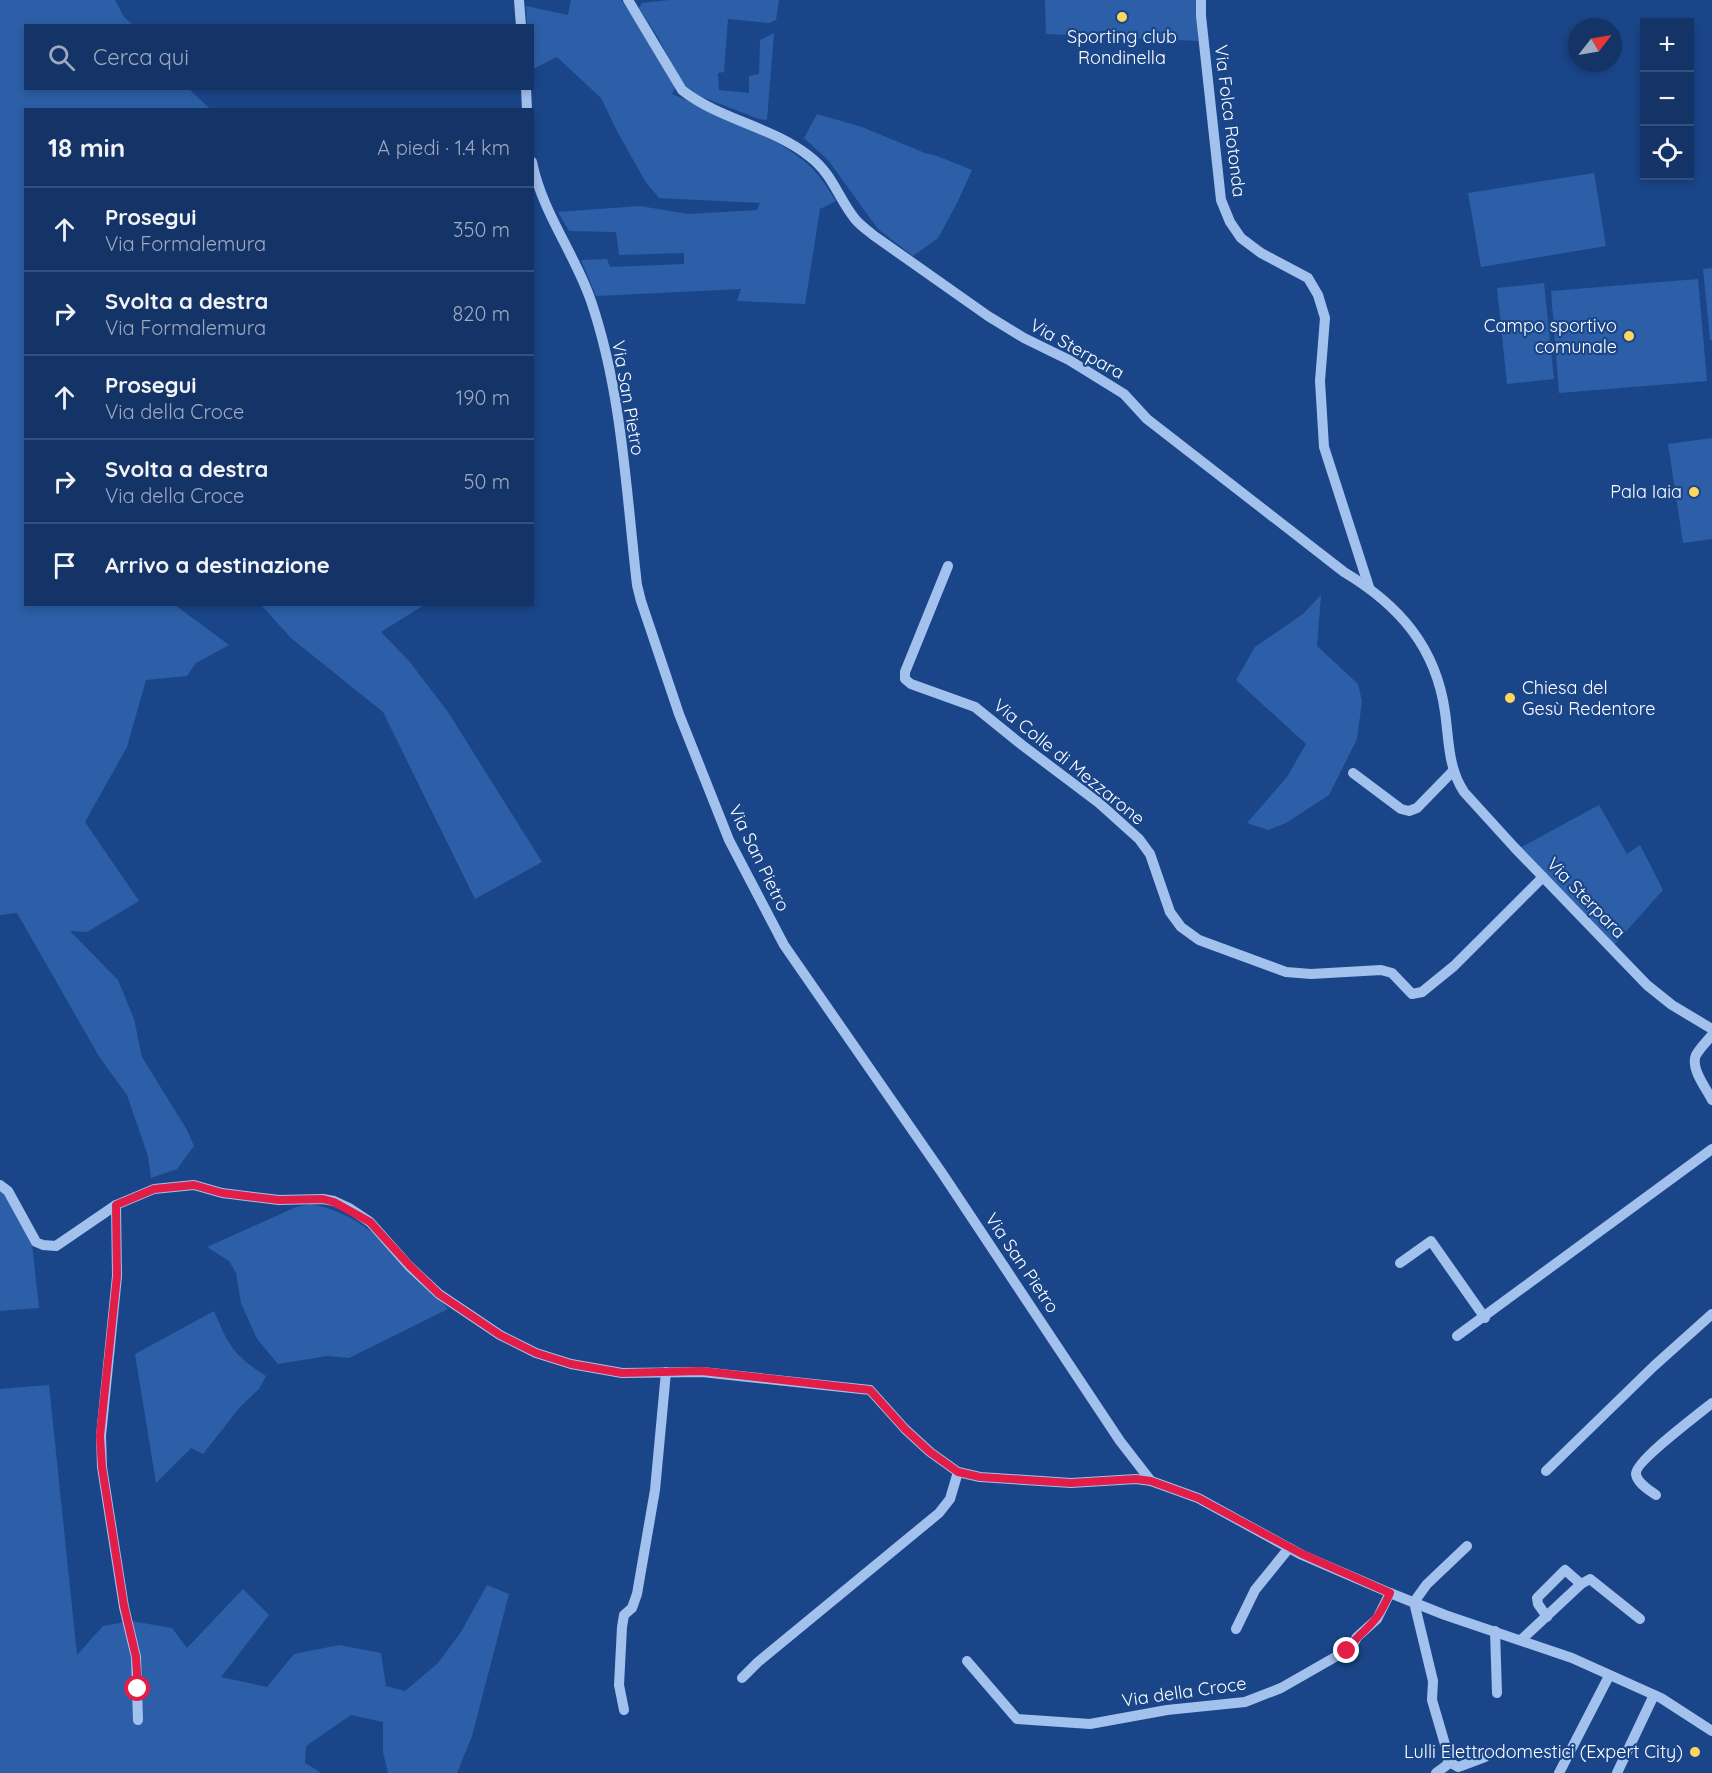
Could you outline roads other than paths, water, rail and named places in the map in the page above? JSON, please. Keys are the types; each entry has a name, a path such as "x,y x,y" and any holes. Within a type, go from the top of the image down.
{"street":[{"path":"519,0 521,24"},
{"name":"Via Sterpara","path":"628,0 682,90 695,100 784,138 811,157 832,180 855,219 873,235 988,316 1024,338 1069,360 1124,394 1147,419 1344,572 1369,587 1406,622 1433,663 1443,695 1453,771 1459,785 1477,809 1647,985 1672,1005 1712,1029"},
{"name":"Via Folca Rotonda","path":"1201,0 1221,200 1230,222 1241,238 1260,253 1308,278 1318,295 1325,318 1320,381 1324,447 1369,587"},
{"path":"526,90 527,108"},
{"name":"Via San Pietro","path":"534,168 542,193 591,300 607,358 620,435 637,585 641,601 679,714 729,840 784,945 942,1173 1120,1441 1151,1481"},
{"name":"Via Colle di Mezzarone","path":"948,566 905,672 905,679 911,684 975,707 1099,803 1139,839 1150,854 1170,912 1181,927 1199,940 1286,972 1311,974 1381,970 1392,973 1412,994 1422,992 1454,966 1543,878"},
{"path":"1353,773 1399,808 1409,811 1417,808 1453,771"},
{"path":"1712,1035 1698,1053 1695,1062 1697,1072 1712,1100"},
{"path":"1457,1336 1485,1318 1712,1149"},
{"path":"0,1185 11,1197 36,1242 56,1246 116,1205 154,1189 194,1185 222,1193 279,1200 323,1199 334,1202 370,1222 439,1294 500,1335 536,1353 571,1364 622,1373 702,1371 870,1390 905,1429 930,1452 958,1472 980,1477 1071,1483 1136,1479 1151,1481 1198,1498 1289,1548 1390,1593 1445,1615 1572,1658 1654,1695 1712,1731"},
{"path":"116,1205 117,1276 100,1436 102,1467 124,1606 136,1657 138,1720"},
{"path":"1400,1263 1431,1241 1485,1318"},
{"path":"1546,1472 1654,1366 1712,1314"},
{"path":"624,1710 619,1685 622,1627 624,1615 632,1608 637,1594 655,1490 666,1372"},
{"path":"1656,1495 1637,1478 1638,1466 1712,1403"},
{"path":"742,1678 939,1513 950,1499 958,1472"},
{"path":"1467,1546 1427,1584 1414,1602 1433,1681 1432,1700 1449,1762 1458,1767 1485,1757"},
{"path":"1236,1629 1255,1590 1289,1548"},
{"path":"1547,1617 1538,1604 1537,1598 1565,1570 1581,1584"},
{"path":"1521,1640 1581,1584 1590,1579 1640,1619"},
{"name":"Via della Croce","path":"967,1661 1017,1719 1090,1724 1167,1710 1245,1702 1281,1688 1351,1648 1358,1637 1377,1619 1390,1593"},
{"path":"1495,1631 1497,1693"},
{"path":"1559,1773 1609,1676"},
{"path":"1617,1773 1654,1695"},
{"path":"1436,1773 1449,1762"}],"place":[{"name":"Sporting club Rondinella","path":"1122,17"},
{"name":"Campo sportivo comunale","path":"1629,336"},
{"name":"Pala Iaia","path":"1694,492"},
{"name":"Chiesa del Gesù Redentore","path":"1510,698"},
{"name":"Lulli Elettrodomestici (Expert City)","path":"1695,1752"}]}
